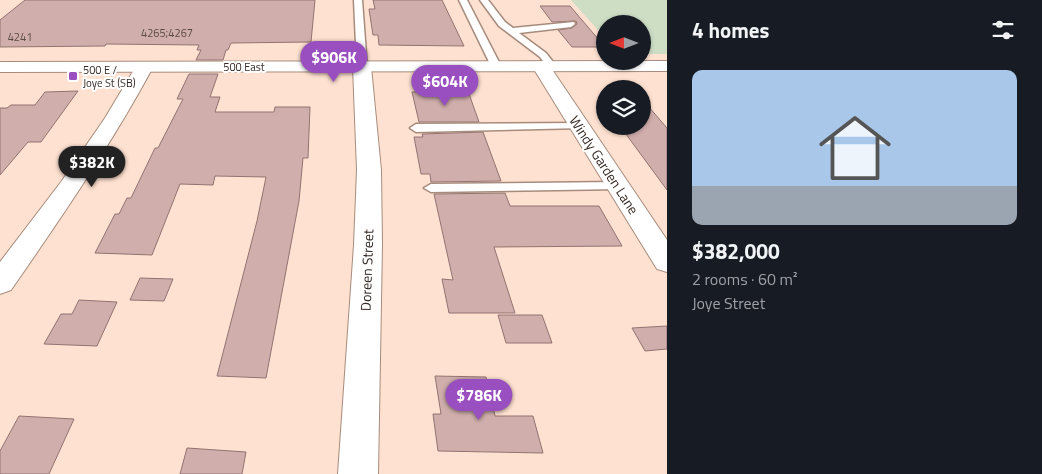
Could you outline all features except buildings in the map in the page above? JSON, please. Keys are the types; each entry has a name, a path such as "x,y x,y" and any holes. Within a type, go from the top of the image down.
{"street":[{"name":"Doreen Street","path":"358,474 369,208 369,170 362,66"},
{"name":"Windy Garden Lane","path":"547,66 579,126 667,262"},
{"name":"500 East","path":"0,67 667,66"},
{"path":"0,283 70,187 115,118 144,67"}],"lane":[{"path":"358,0 362,66"},
{"path":"462,0 496,66"},
{"path":"484,0 496,17 543,56 547,66"},
{"path":"511,31 571,24"},
{"path":"416,128 579,126"},
{"path":"431,188 617,186"}],"green space":[{"path":"571,0 667,0 667,54 651,54 651,15 596,15 596,28"}],"place":[{"name":"500 E / Joye St (SB)","path":"73,76"}]}
